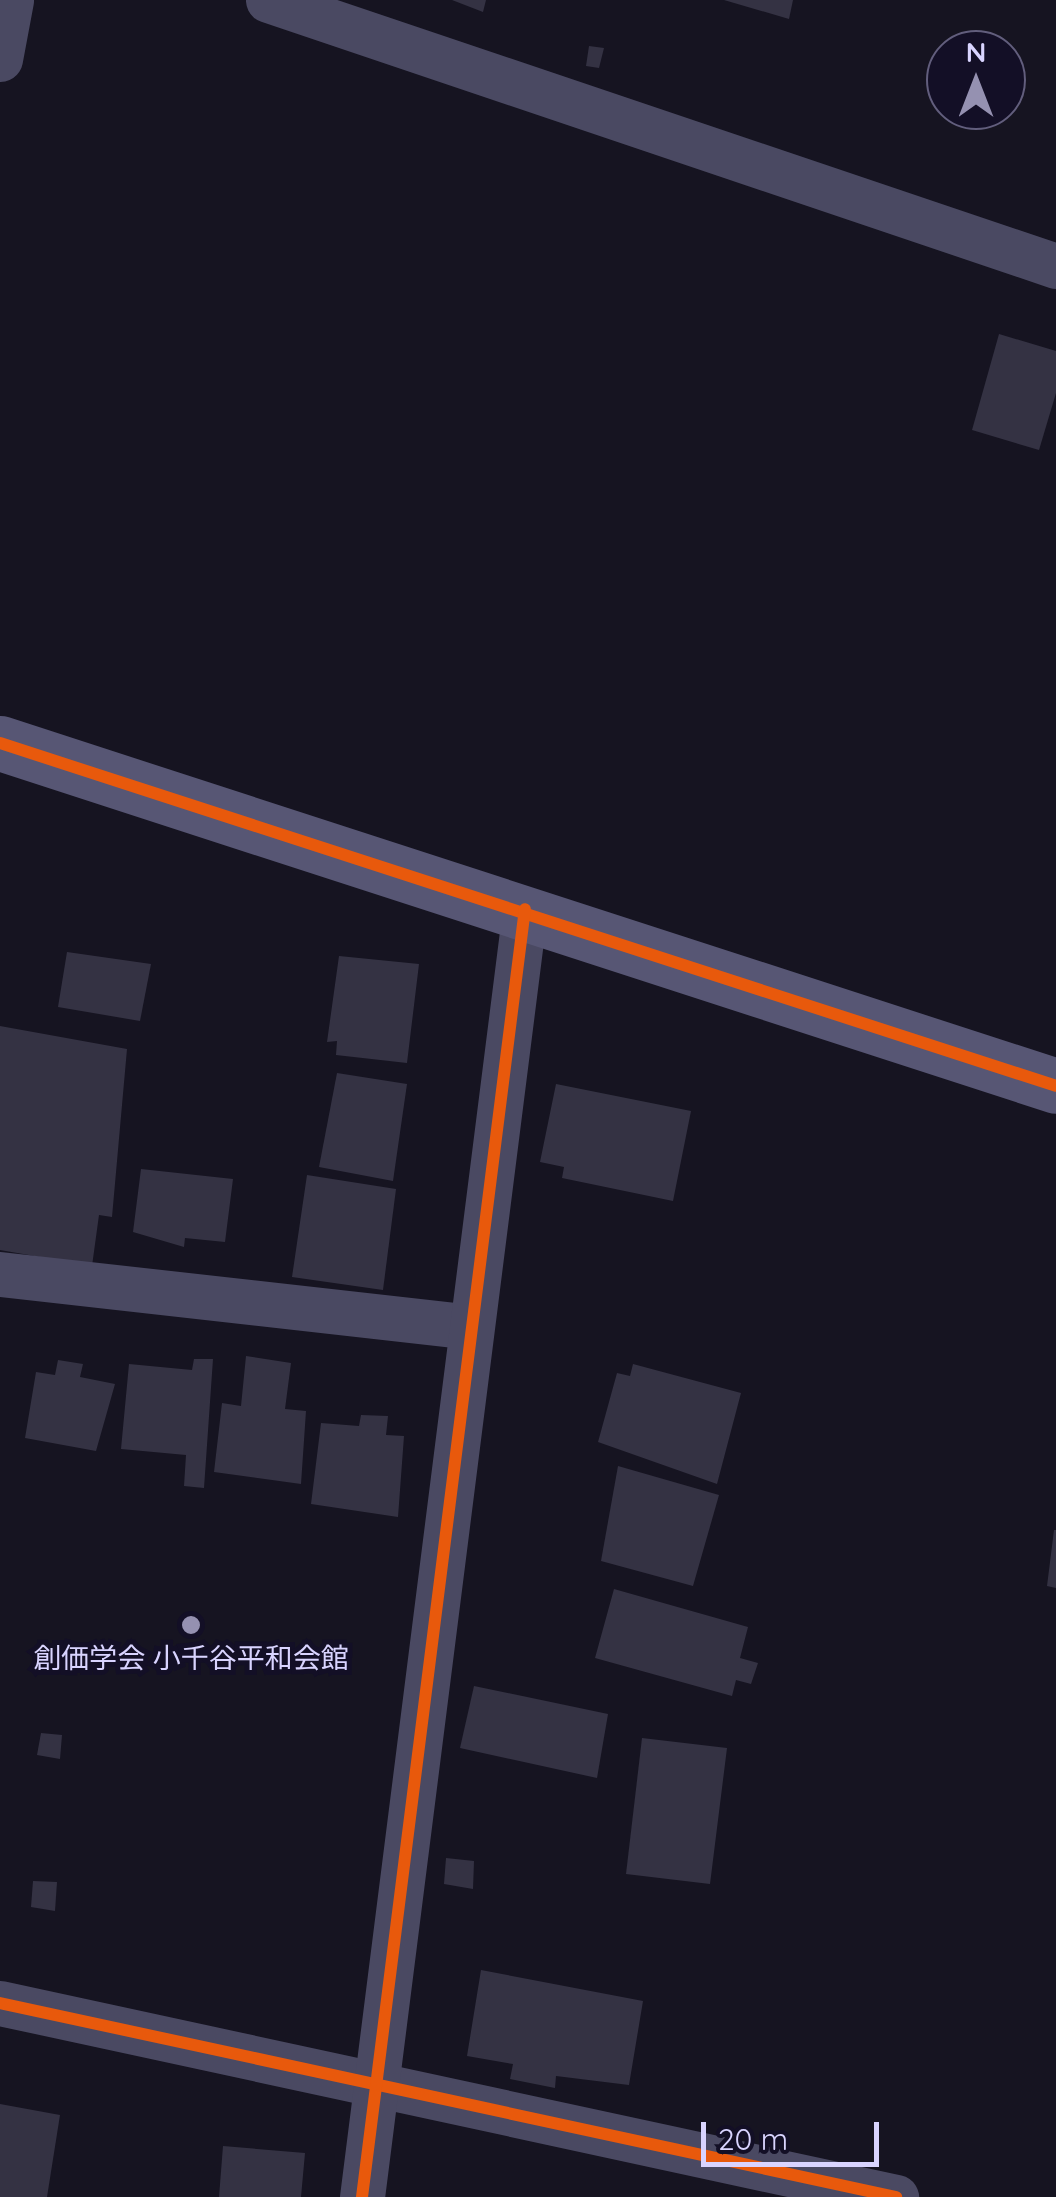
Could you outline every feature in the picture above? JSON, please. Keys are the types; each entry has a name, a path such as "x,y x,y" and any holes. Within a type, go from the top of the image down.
{"street":[{"path":"0,59 11,0"},
{"path":"268,0 1056,266"},
{"path":"0,743 525,909 1056,1086"},
{"path":"362,2197 374,2078 525,909"},
{"path":"0,1274 471,1327"},
{"path":"0,2004 374,2078 896,2197"}],"building":[{"path":"452,0 486,0 483,12"},
{"path":"724,0 793,0 789,19"},
{"path":"589,46 604,48 599,68 586,66"},
{"path":"999,334 1056,351 1056,393 1039,450 972,430"},
{"path":"67,952 151,964 140,1021 58,1007"},
{"path":"339,956 419,964 407,1063 336,1055 337,1041 327,1042"},
{"path":"0,1026 127,1049 112,1217 99,1215 92,1266 0,1250"},
{"path":"337,1073 407,1084 393,1181 319,1167"},
{"path":"556,1084 691,1111 673,1201 562,1178 564,1167 540,1162"},
{"path":"141,1169 233,1179 225,1242 185,1238 184,1247 133,1232"},
{"path":"307,1175 396,1189 383,1290 292,1277"},
{"path":"246,1356 291,1363 285,1409 306,1411 301,1484 214,1472 222,1403 241,1406"},
{"path":"194,1359 213,1359 204,1488 184,1486 186,1455 121,1449 129,1364 192,1370"},
{"path":"58,1360 83,1364 80,1377 115,1384 96,1451 25,1438 36,1372 55,1375"},
{"path":"633,1364 741,1393 717,1484 598,1442 617,1373 630,1376"},
{"path":"361,1415 388,1416 386,1435 404,1436 398,1517 311,1504 321,1423 359,1426"},
{"path":"618,1466 719,1495 693,1586 601,1561"},
{"path":"1056,1530 1056,1588 1047,1586"},
{"path":"614,1589 748,1627 740,1658 758,1663 751,1684 736,1680 732,1696 595,1658"},
{"path":"474,1686 608,1714 597,1778 460,1748"},
{"path":"41,1733 62,1735 60,1759 37,1755"},
{"path":"642,1738 727,1748 710,1884 626,1874"},
{"path":"446,1858 474,1861 473,1889 444,1884"},
{"path":"33,1881 57,1882 55,1911 31,1907"},
{"path":"481,1970 643,2001 629,2085 556,2076 555,2088 510,2079 513,2064 467,2056"},
{"path":"0,2104 60,2115 47,2197 0,2197"},
{"path":"223,2146 305,2153 301,2197 219,2197"}],"cycle path":[{"path":"0,743 1056,1086"},
{"path":"362,2197 525,909"},
{"path":"0,2003 896,2197"}],"place":[{"name":"創価学会 小千谷平和会館","path":"191,1625"}]}
